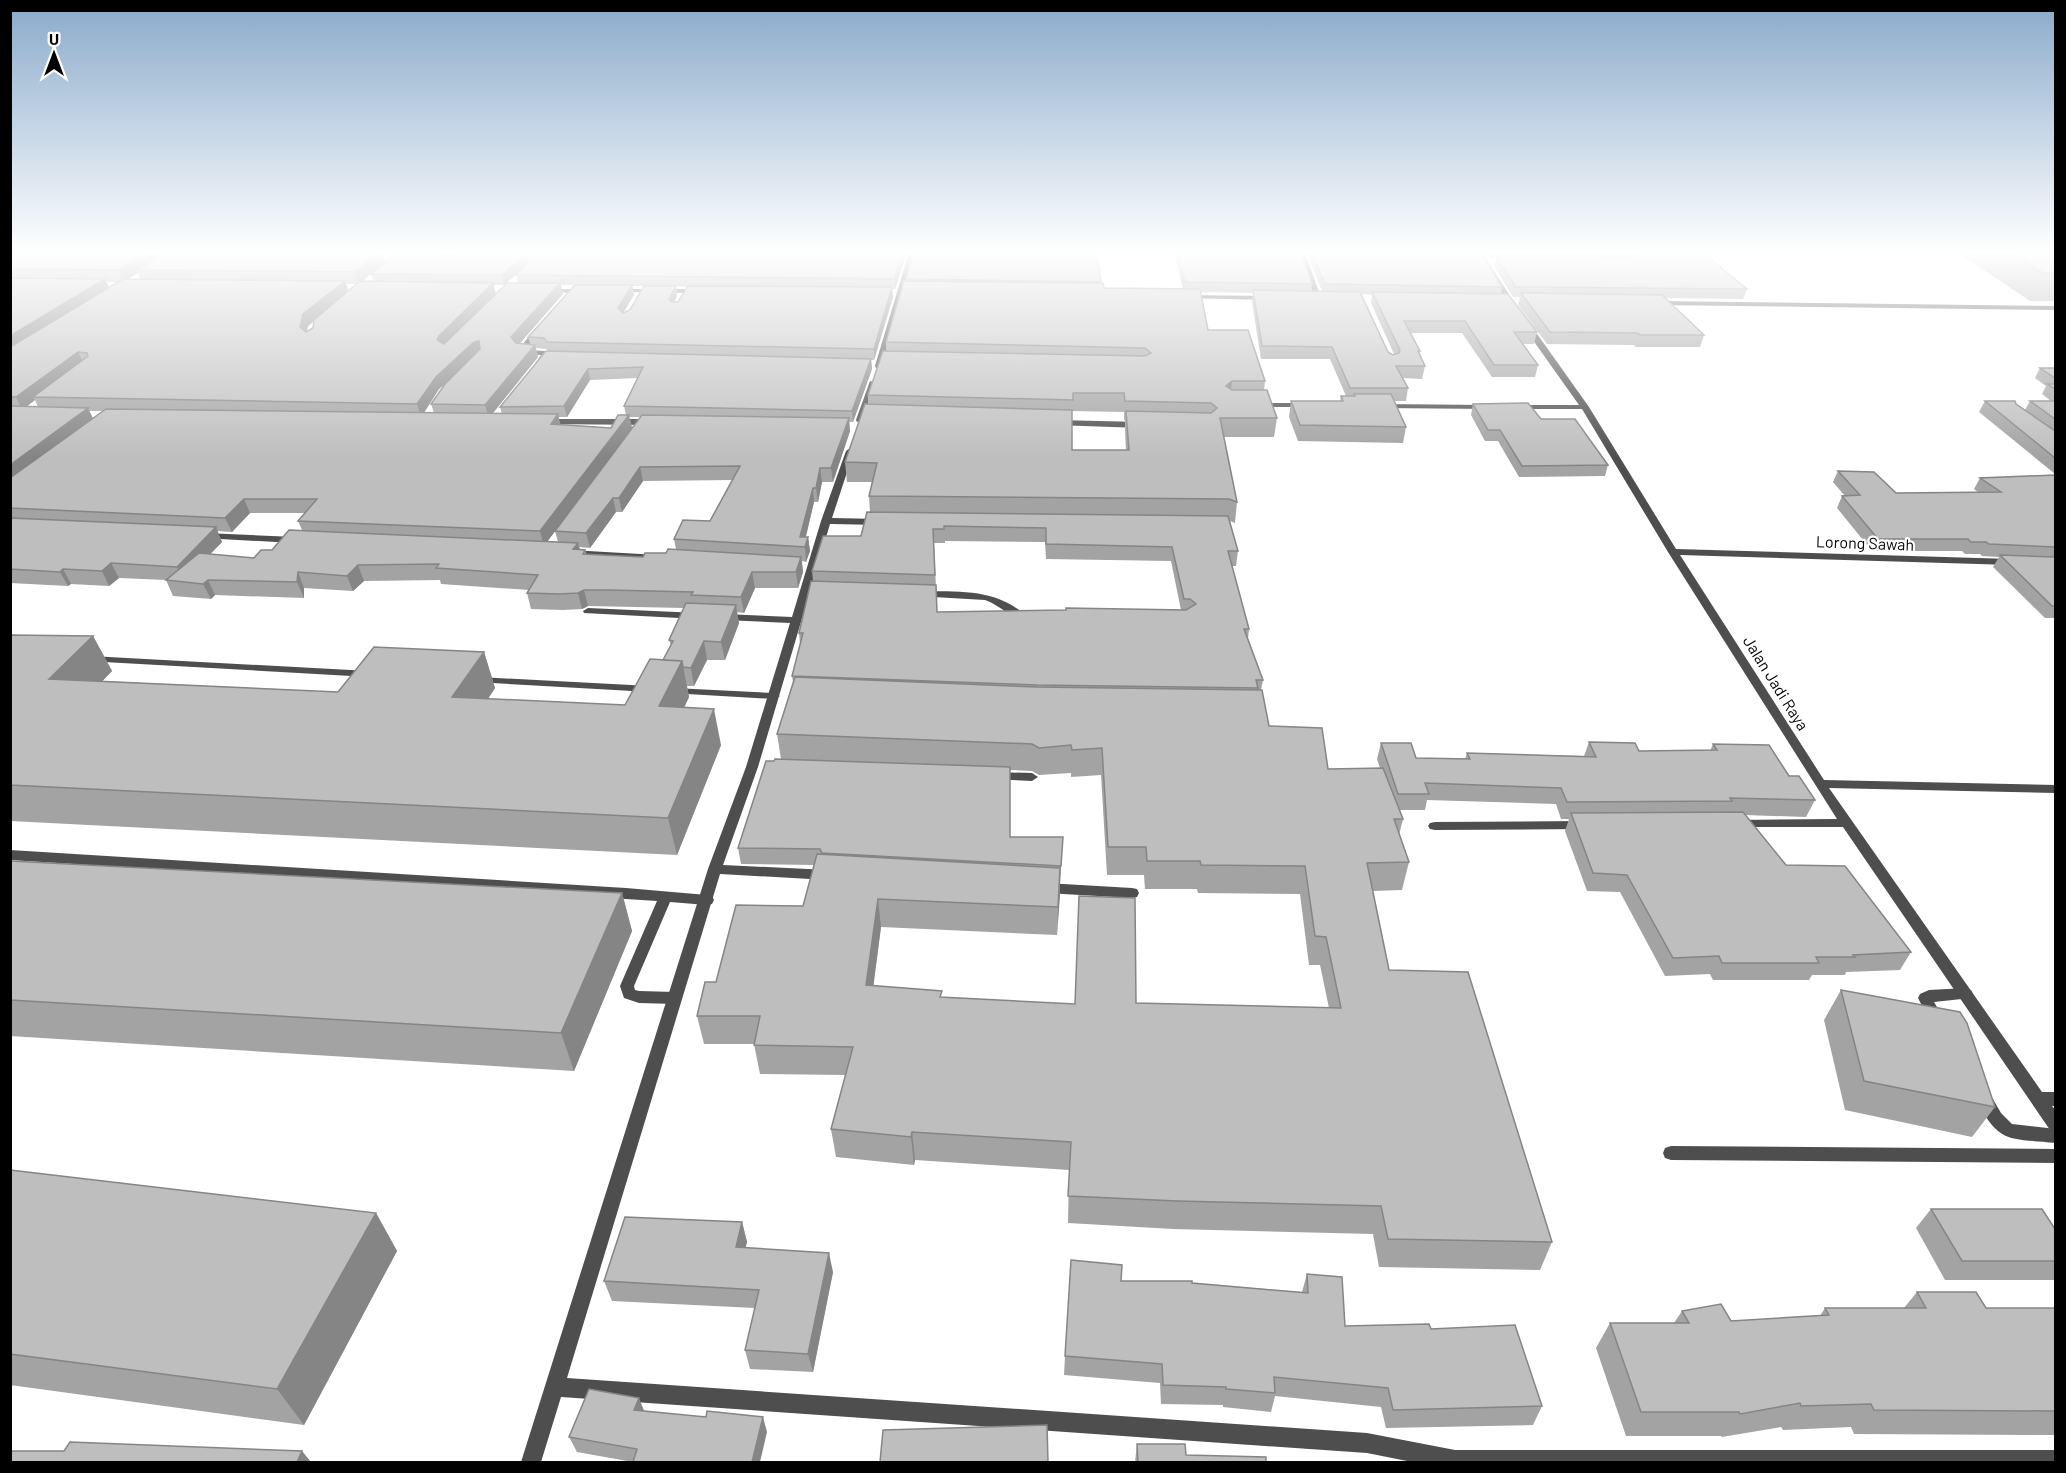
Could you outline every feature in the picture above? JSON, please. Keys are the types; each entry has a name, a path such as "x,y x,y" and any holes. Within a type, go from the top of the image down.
{"street":[{"path":"531,1462 715,869 758,768 780,696 797,620 811,592 806,566 867,418 892,321"},
{"name":"Jalan Jadi Raya","path":"1524,321 1586,407 1673,552 1820,784 2055,1125"},
{"path":"544,325 520,352 543,353 545,357 557,357"},
{"path":"535,369 545,357"},
{"path":"1254,405 1313,405"},
{"path":"1372,406 1586,407"},
{"path":"538,422 667,423"},
{"path":"636,431 643,422"},
{"path":"1047,422 1151,425"},
{"path":"826,521 887,522"},
{"path":"190,535 309,540"},
{"path":"559,552 674,559"},
{"name":"Lorong Sawah","path":"1673,552 2020,563"},
{"path":"908,594 976,596 998,601 1016,615 1030,618"},
{"path":"588,611 797,620"},
{"path":"82,658 379,675"},
{"path":"462,679 780,696"},
{"path":"985,776 1032,777"},
{"path":"1820,784 2055,789"},
{"path":"1718,824 1847,824"},
{"path":"1435,826 1600,825"},
{"path":"10,855 707,900"},
{"path":"715,869 846,876"},
{"path":"1037,887 1132,893"},
{"path":"665,897 627,986 629,994 639,997 675,998"},
{"path":"1943,1031 1925,998 1966,994"},
{"path":"1978,1089 1995,1118 2008,1131 2055,1136"},
{"path":"2038,1099 2055,1099"},
{"path":"1671,1153 2055,1156"},
{"path":"554,1387 1368,1443 1391,1446 1422,1456 1455,1460 2055,1460"}],"building":[{"path":"10,321 35,321 10,336"},
{"path":"54,321 301,321 300,327 306,332 313,328 314,321 455,321 437,340 444,344 468,321 526,321 511,337 516,343 535,345 485,405 431,404 445,384 480,349 479,341 474,342 436,377 417,404 33,397 88,356 87,353 78,352 16,397 10,397 10,347"},
{"path":"543,321 882,321 874,349 547,342 544,338 528,337"},
{"path":"892,321 1206,321 1208,330 1248,330 1265,381 1232,381 1226,386 1232,390 1267,390 1277,418 1220,418 1237,502 1229,499 869,496 877,463 845,462 865,404 1072,410 1072,450 1129,450 1126,411 1211,413 1217,408 1211,403 1125,401 1124,393 1073,393 1073,400 868,395 883,351 1145,356 1151,353 1145,348 886,342"},
{"path":"1258,321 1373,321 1388,352 1393,355 1399,353 1400,350 1386,321 1528,321 1537,332 1514,332 1538,365 1494,365 1465,321 1404,321 1420,351 1418,351 1425,366 1396,366 1408,388 1350,388 1332,347 1262,346"},
{"path":"1542,321 1689,321 1704,335 1640,335 1638,333 1550,332"},
{"path":"546,351 871,359 852,411 624,406 643,367 588,369 564,406 500,407"},
{"path":"2040,368 2055,368 2055,378"},
{"path":"1354,394 1391,394 1406,427 1300,425 1291,401 1343,401 1341,396 1355,396"},
{"path":"1985,401 2015,401 2055,431 2055,458"},
{"path":"2030,401 2055,401 2055,419"},
{"path":"1528,403 1541,419 1575,419 1608,465 1522,466 1500,430 1488,430 1473,404"},
{"path":"10,406 88,408 10,465"},
{"path":"106,409 558,414 551,424 611,428 618,415 629,415 540,531 298,521 317,499 244,499 225,518 10,508 10,478"},
{"path":"642,415 849,418 831,468 820,468 816,488 813,488 800,537 808,537 805,547 674,539 683,520 710,521 740,466 640,467 619,498 613,498 586,533 555,531"},
{"path":"1838,471 1874,472 1896,493 2001,492 1980,478 2055,475 2055,547 1989,544 1971,542 1968,539 1878,539 1842,496 1860,495"},
{"path":"867,512 1228,516 1238,551 1228,551 1249,629 1244,629 1263,680 1256,680 1258,688 1037,685 792,676 803,633 799,633 811,581 936,585 937,612 1066,610 1066,608 1186,610 1196,604 1190,599 1184,599 1172,547 1046,544 1046,528 944,526 944,529 933,529 935,575 812,571 823,536 861,536"},
{"path":"10,518 216,527 177,567 111,563 102,571 63,569 60,572 10,569"},
{"path":"289,530 578,543 573,549 585,550 583,554 643,557 645,553 666,553 668,549 801,557 796,572 752,572 741,597 691,595 693,592 608,590 584,590 578,593 559,594 527,593 538,575 436,568 439,564 358,565 347,576 298,572 297,582 208,580 203,584 166,580 199,553 254,558 261,550 272,550"},
{"path":"2000,555 2055,557 2055,606 2052,606"},
{"path":"686,603 736,605 721,642 704,641 691,668 683,667 682,661 663,660 673,641 669,640"},
{"path":"10,635 93,636 49,679 338,692 374,647 484,652 452,697 625,705 650,659 682,661 659,706 714,709 668,818 10,785"},
{"path":"795,677 1037,687 1262,690 1269,726 1322,728 1328,769 1383,768 1403,819 1394,819 1409,862 1367,863 1389,970 1468,972 1552,1242 1388,1239 1381,1206 1068,1196 1071,1142 912,1132 911,1137 831,1129 853,1047 754,1045 760,1016 697,1016 705,982 716,982 736,905 803,906 817,854 1060,868 1058,907 878,899 866,985 942,991 940,997 1075,1004 1079,896 1135,898 1136,1003 1341,1008 1326,937 1315,936 1305,866 1201,865 1200,861 1147,861 1146,847 1108,847 1102,748 1072,750 1071,745 1039,748 1032,744 777,734"},
{"path":"1589,742 1635,743 1639,751 1717,750 1713,744 1769,745 1789,776 1799,776 1815,800 1730,798 1732,801 1567,802 1561,788 1425,783 1429,794 1398,794 1381,743 1411,743 1416,758 1470,759 1467,753 1596,757"},
{"path":"775,759 1010,767 1010,837 1063,837 1061,866 822,853 820,849 738,848 766,761"},
{"path":"1743,812 1786,865 1845,866 1911,952 1853,955 1855,957 1816,957 1819,963 1722,963 1719,956 1673,958 1627,875 1593,873 1571,813"},
{"path":"10,861 622,893 561,1033 10,1000"},
{"path":"1841,990 1960,1012 1967,1023 1995,1107 1864,1081"},
{"path":"10,1170 376,1213 277,1389 10,1354"},
{"path":"1931,1209 2042,1209 2055,1229 2055,1261 1962,1261"},
{"path":"625,1217 742,1222 736,1247 829,1253 808,1354 745,1350 759,1290 604,1281"},
{"path":"1071,1260 1122,1265 1121,1281 1192,1281 1192,1283 1308,1293 1307,1274 1342,1277 1345,1326 1429,1324 1431,1329 1515,1325 1542,1406 1393,1410 1388,1388 1274,1377 1275,1393 1226,1389 1226,1387 1163,1385 1162,1364 1065,1356"},
{"path":"1917,1292 1976,1292 1986,1308 2055,1308 2055,1411 1874,1410 1871,1404 1801,1406 1800,1403 1740,1414 1739,1412 1641,1412 1610,1323 1689,1323 1682,1311 1721,1304 1731,1321 1829,1315 1825,1308 1926,1308"},
{"path":"589,1389 639,1398 634,1410 706,1417 707,1411 763,1417 752,1462 633,1462 637,1449 569,1437"},
{"path":"1047,1425 1048,1462 880,1462 883,1430"},
{"path":"70,1442 302,1451 297,1462 10,1462 10,1451 64,1451"},
{"path":"1137,1444 1185,1444 1186,1455 1266,1457 1266,1462 1138,1462"}]}
